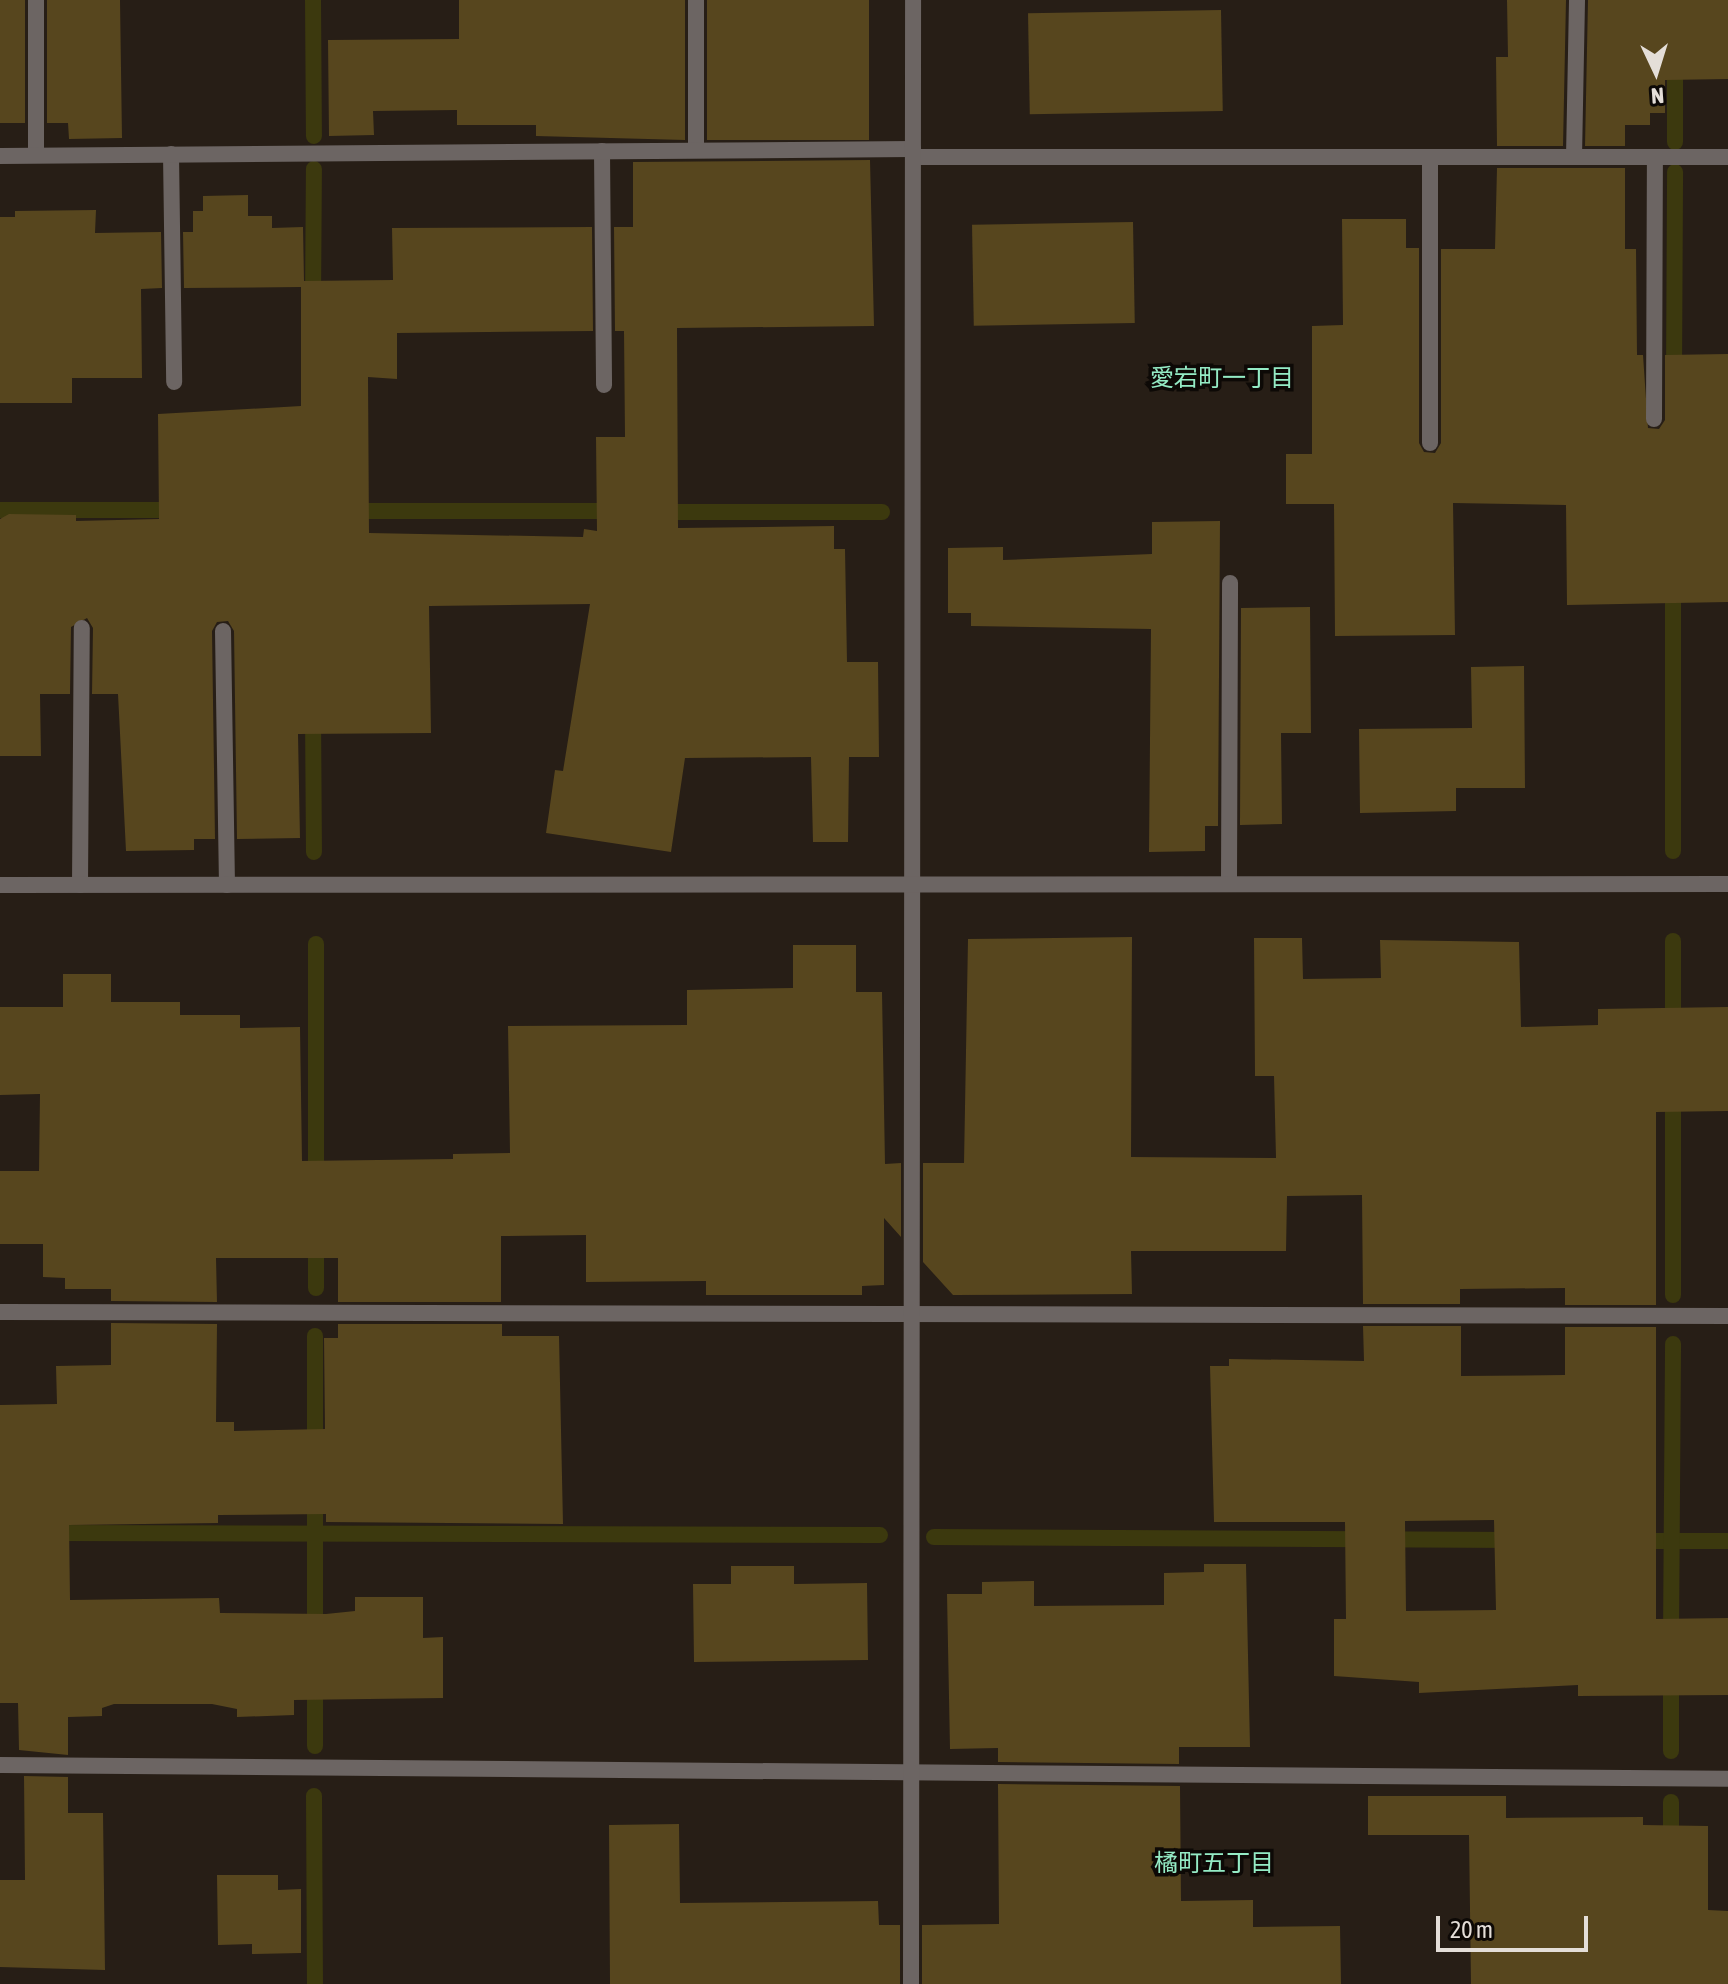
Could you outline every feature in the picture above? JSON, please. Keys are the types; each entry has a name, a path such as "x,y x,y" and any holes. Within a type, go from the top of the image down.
{"street":[{"path":"36,0 36,155"},
{"path":"696,0 696,150"},
{"path":"911,1984 913,0"},
{"path":"1574,157 1577,0"},
{"path":"0,156 696,150 1728,157"},
{"path":"602,151 604,385"},
{"path":"171,154 174,382"},
{"path":"1430,157 1430,443"},
{"path":"1654,419 1655,157"},
{"path":"1229,882 1230,583"},
{"path":"80,885 82,628"},
{"path":"223,631 227,885"},
{"path":"0,885 913,882 1728,884"},
{"path":"0,1312 1728,1316"},
{"path":"0,1765 912,1775 1728,1779"}],"building":[{"path":"0,0 25,0 25,123 0,123"},
{"path":"47,0 120,0 122,138 69,139 68,123 47,123"},
{"path":"459,0 685,0 685,140 536,136 536,125 457,125 457,110 373,111 374,135 329,136 328,40 459,39"},
{"path":"707,0 869,0 869,140 707,140"},
{"path":"1507,0 1566,0 1563,146 1497,146 1496,57 1508,57"},
{"path":"1588,0 1728,0 1728,79 1665,80 1665,113 1650,113 1650,125 1625,125 1625,146 1585,146"},
{"path":"1221,10 1223,111 1030,114 1028,13"},
{"path":"870,160 874,326 677,328 678,528 834,526 834,549 845,549 847,662 878,662 879,757 849,757 848,842 813,842 811,757 685,758 671,852 546,833 555,770 563,771 590,604 429,606 431,733 298,734 300,838 237,839 234,631 228,621 217,622 212,631 215,839 194,839 194,850 126,851 118,694 92,694 93,628 87,618 71,627 70,694 40,694 41,756 0,756 0,519 9,514 76,515 76,521 159,519 158,414 301,406 301,287 184,288 183,232 193,232 193,211 203,211 203,196 248,195 248,216 272,216 272,228 303,227 304,281 393,280 392,228 592,227 593,331 397,333 397,379 368,377 369,533 583,537 584,529 597,531 596,437 625,437 624,331 615,331 614,227 633,227 633,162"},
{"path":"1497,168 1625,168 1625,249 1636,249 1637,355 1643,355 1648,428 1659,429 1665,420 1665,355 1728,354 1728,602 1567,605 1566,505 1453,503 1455,635 1335,636 1334,504 1286,504 1286,454 1312,454 1312,326 1343,325 1342,219 1406,219 1406,248 1419,248 1419,443 1424,452 1435,453 1441,443 1441,249 1495,249"},
{"path":"96,210 95,233 161,232 162,288 141,289 142,378 72,378 72,403 0,403 0,217 15,217 15,211"},
{"path":"1133,222 1135,323 974,326 972,225"},
{"path":"1220,521 1218,826 1205,826 1205,851 1149,852 1151,629 971,626 971,613 948,613 948,548 1003,547 1003,560 1152,554 1152,522"},
{"path":"1310,607 1311,733 1281,733 1282,824 1240,825 1241,608"},
{"path":"1524,666 1525,788 1456,788 1456,811 1360,813 1359,729 1472,728 1471,667"},
{"path":"1132,937 1131,1157 1276,1158 1274,1076 1255,1076 1254,938 1302,938 1303,979 1381,978 1380,940 1519,942 1521,1027 1598,1025 1598,1009 1728,1007 1728,1111 1656,1112 1656,1305 1565,1305 1565,1288 1460,1289 1460,1304 1363,1304 1362,1195 1287,1196 1286,1251 1131,1251 1132,1294 953,1295 923,1262 923,1163 964,1163 968,939"},
{"path":"793,945 856,945 856,992 882,992 885,1164 901,1163 901,1237 884,1218 884,1285 862,1286 862,1295 706,1295 706,1281 586,1282 586,1235 501,1236 501,1302 338,1302 338,1258 216,1258 217,1302 111,1301 111,1289 65,1289 65,1278 43,1277 43,1244 0,1244 0,1171 39,1171 40,1094 0,1095 0,1007 63,1007 63,974 111,974 111,1002 180,1002 180,1015 240,1015 240,1028 300,1027 302,1161 453,1159 453,1154 510,1153 508,1026 687,1025 687,990 793,988"},
{"path":"111,1323 217,1324 216,1422 234,1422 234,1431 325,1429 324,1338 338,1338 338,1324 502,1324 502,1336 559,1336 563,1524 326,1522 326,1514 218,1515 218,1523 69,1525 70,1600 219,1598 220,1613 326,1614 355,1611 355,1597 423,1597 423,1638 443,1637 443,1698 294,1700 294,1715 237,1717 237,1709 212,1704 114,1704 102,1708 102,1716 68,1717 68,1755 19,1750 18,1703 0,1703 0,1405 57,1404 56,1366 111,1365"},
{"path":"1363,1326 1461,1326 1461,1376 1565,1375 1565,1327 1656,1327 1656,1619 1728,1618 1728,1695 1578,1696 1578,1685 1419,1693 1419,1682 1334,1676 1334,1619 1346,1619 1345,1522 1214,1522 1210,1366 1229,1366 1229,1359 1364,1361","holes":["1494,1520 1496,1610 1406,1611 1405,1521"]},
{"path":"1204,1564 1246,1564 1250,1747 1179,1747 1179,1764 998,1762 998,1748 950,1749 947,1594 982,1594 982,1582 1034,1581 1034,1606 1164,1605 1164,1573 1204,1572"},
{"path":"731,1566 794,1566 794,1584 867,1583 868,1660 694,1662 693,1584 731,1584"},
{"path":"24,1776 68,1777 68,1813 103,1813 105,1970 0,1967 0,1880 25,1880"},
{"path":"998,1784 1180,1786 1181,1901 1253,1900 1253,1927 1340,1926 1341,1984 922,1984 922,1925 999,1924"},
{"path":"1368,1796 1506,1796 1506,1818 1643,1817 1643,1825 1708,1826 1708,1910 1728,1911 1728,1984 1471,1984 1469,1835 1368,1835"},
{"path":"679,1824 680,1903 878,1901 879,1925 900,1925 900,1984 610,1984 609,1825"},
{"path":"217,1875 278,1875 278,1890 301,1889 301,1953 252,1954 252,1944 218,1945"}],"waterway":[{"path":"313,0 314,136"},
{"path":"1675,59 1675,142"},
{"path":"313,302 314,169"},
{"path":"1674,377 1675,172"},
{"path":"0,510 180,510"},
{"path":"348,511 616,511"},
{"path":"656,512 882,512"},
{"path":"1673,584 1673,851"},
{"path":"313,713 314,852"},
{"path":"1673,941 1673,1029"},
{"path":"316,944 316,1183"},
{"path":"1673,1093 1673,1295"},
{"path":"316,1238 316,1288"},
{"path":"315,1336 315,1448"},
{"path":"1671,1638 1673,1344"},
{"path":"315,1496 315,1632"},
{"path":"50,1533 880,1535"},
{"path":"934,1537 1514,1540"},
{"path":"1634,1541 1728,1541"},
{"path":"1671,1677 1671,1751"},
{"path":"315,1680 315,1746"},
{"path":"314,1796 315,1984"},
{"path":"1671,1802 1671,1846"}],"district":[{"name":"愛宕町一丁目","path":"1222,378"},
{"name":"橘町五丁目","path":"1214,1863"}]}
